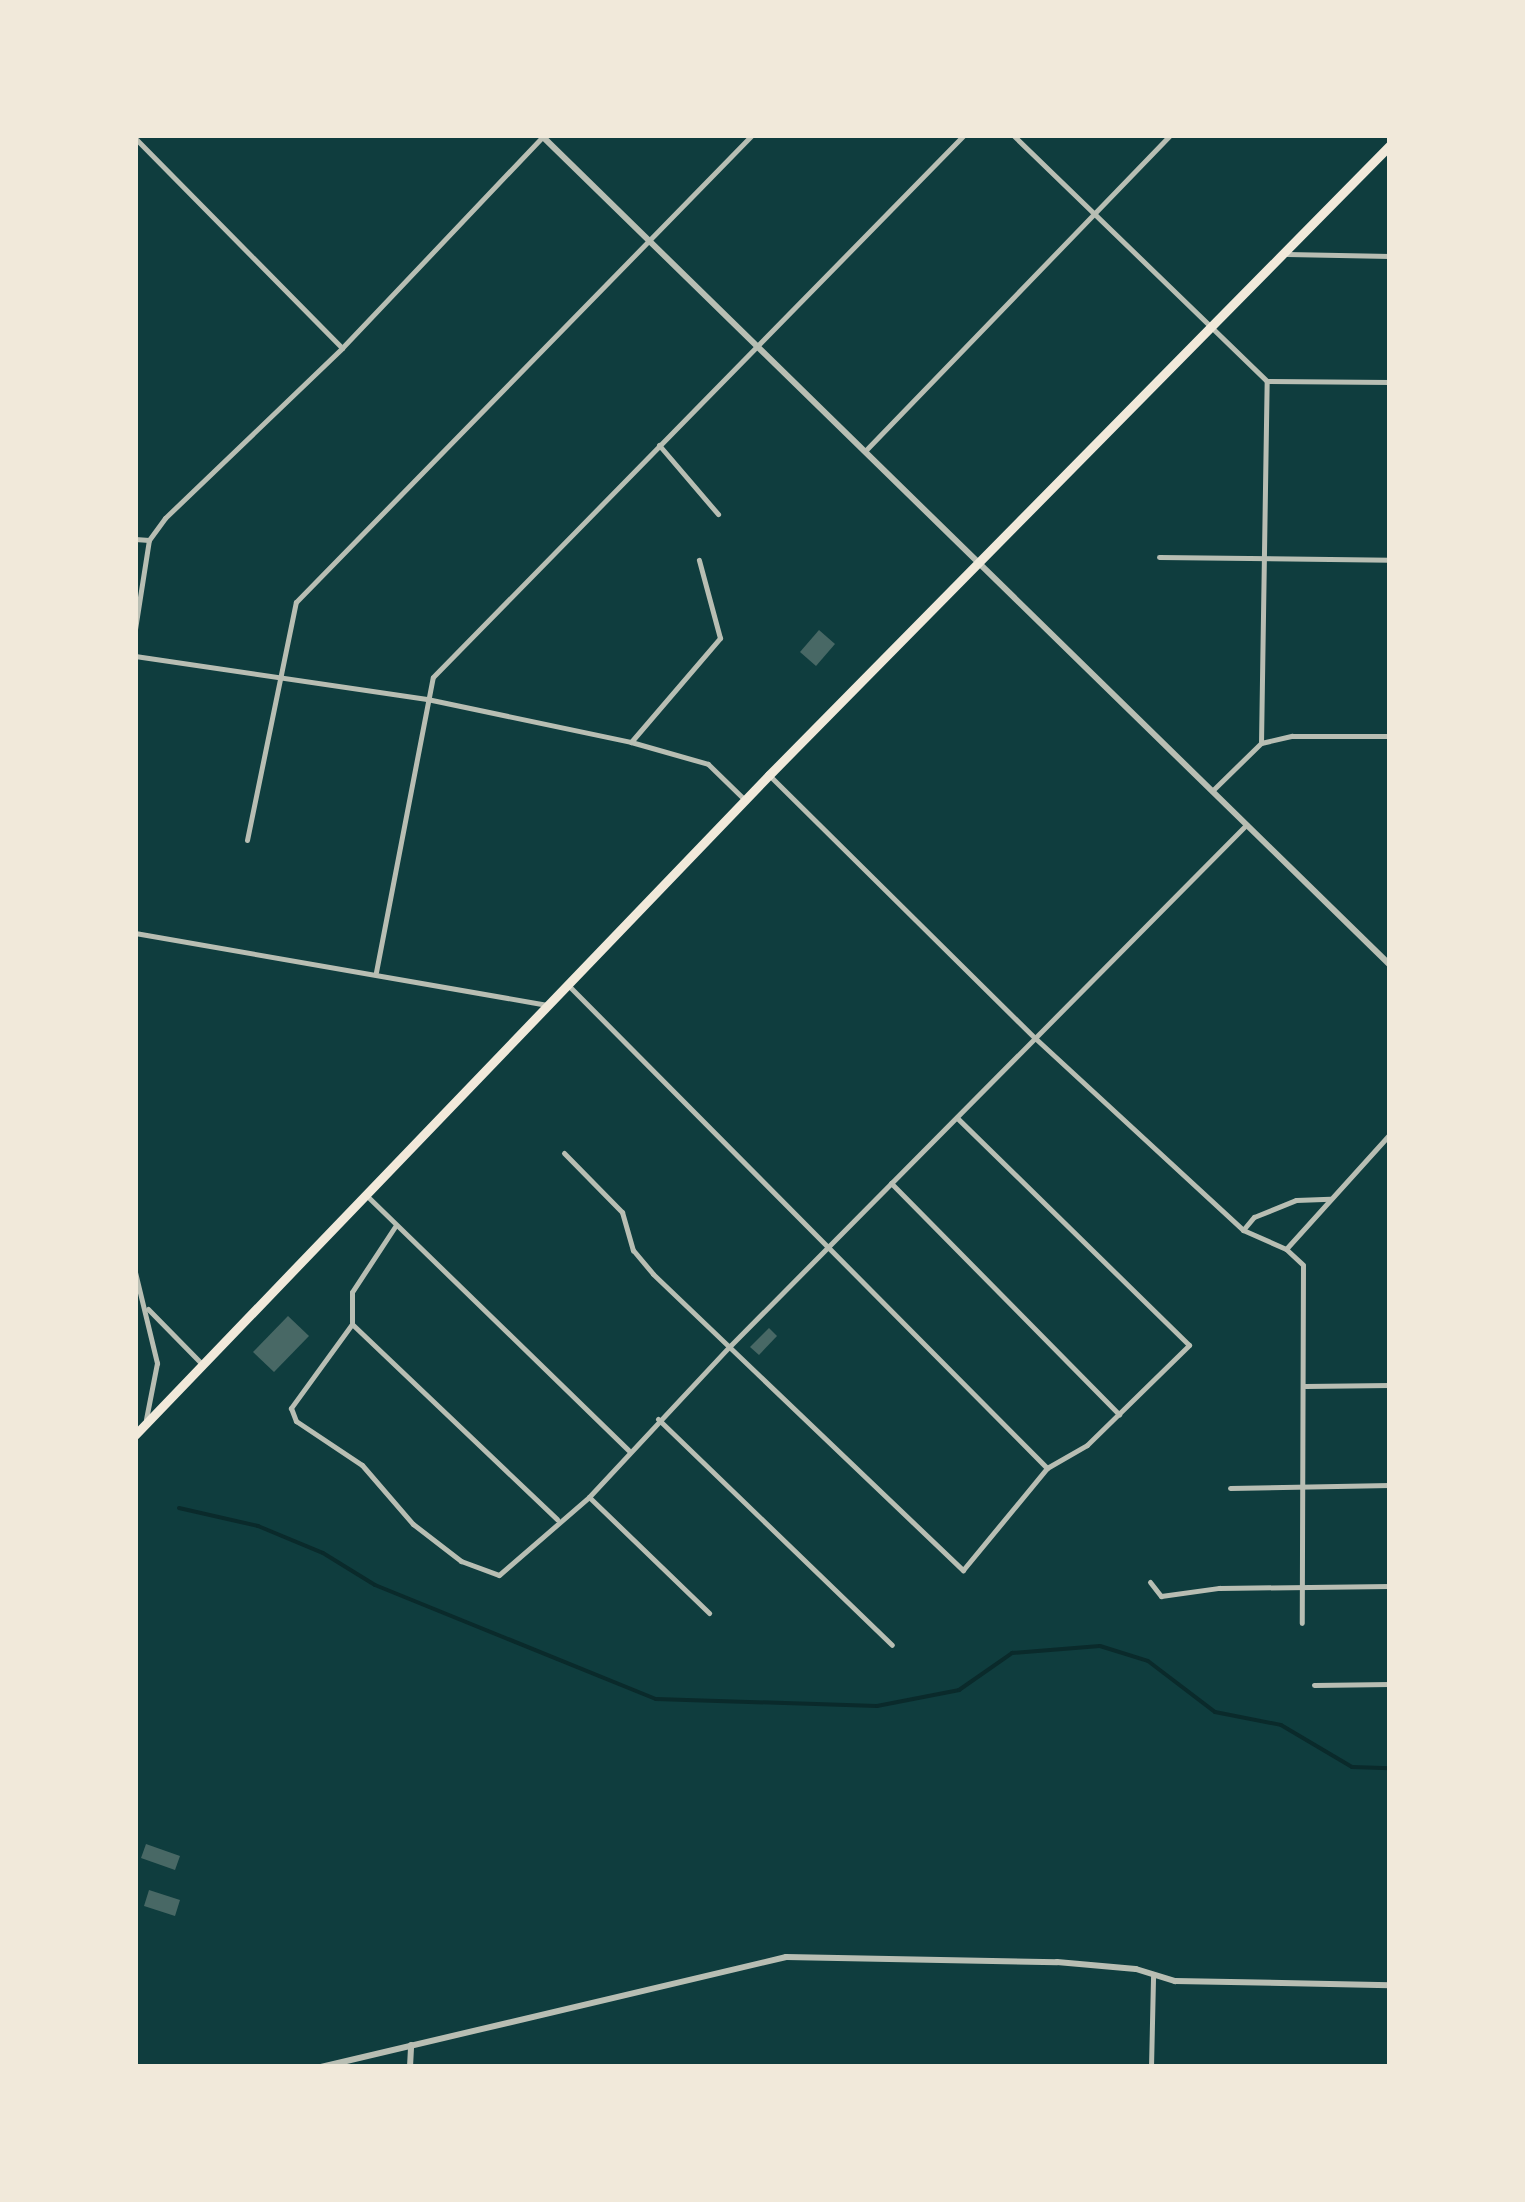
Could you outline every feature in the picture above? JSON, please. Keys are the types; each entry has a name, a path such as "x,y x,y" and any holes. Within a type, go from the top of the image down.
{"main road":[{"path":"135,1435 546,1005 1390,145"}],"street":[{"path":"247,840 278,674 296,602 752,135"},
{"path":"376,972 433,677 964,135"},
{"path":"1013,135 1267,381 1390,382"},
{"path":"865,451 1170,135"},
{"path":"135,629 148,540 342,348 543,136 1390,965"},
{"path":"135,138 342,348"},
{"path":"1284,254 1390,256"},
{"path":"1261,743 1267,381"},
{"path":"660,445 718,514"},
{"path":"135,539 148,540"},
{"path":"1159,557 1264,562 1390,560"},
{"path":"631,742 720,638 699,560"},
{"path":"135,656 428,699 631,742 708,764 747,802"},
{"path":"1212,791 1261,743 1292,736 1390,736"},
{"path":"770,776 1036,1038 1243,1230 1286,1249 1303,1265 1308,1288 1302,1623"},
{"path":"352,1324 291,1408 296,1420 362,1465 414,1524 488,1576 500,1575 557,1519 589,1497 658,1419 1246,824"},
{"path":"135,932 546,1005"},
{"path":"567,984 1047,1468"},
{"path":"564,1153 622,1212 634,1250 653,1274 963,1570 1047,1468 1087,1445 1189,1345 956,1118"},
{"path":"1286,1249 1390,1134"},
{"path":"892,1183 1118,1414"},
{"path":"365,1194 628,1450"},
{"path":"1243,1230 1254,1217 1296,1200 1331,1199"},
{"path":"396,1224 358,1279 347,1310 352,1324 557,1519"},
{"path":"135,1272 147,1306 157,1363 144,1426"},
{"path":"147,1306 202,1364"},
{"path":"1305,1386 1390,1384"},
{"path":"658,1419 892,1645"},
{"path":"1230,1488 1390,1485"},
{"path":"589,1497 709,1613"},
{"path":"1150,1582 1162,1596 1390,1586"},
{"path":"1314,1685 1390,1684"},
{"path":"321,2067 786,1957 1057,1962 1153,1976 1390,1985"},
{"path":"1151,2067 1153,1976"},
{"path":"410,2067 411,2046"}],"building":[{"path":"819,630 835,644 816,666 800,652"},
{"path":"288,1316 309,1336 274,1372 253,1352"},
{"path":"769,1328 777,1336 759,1355 750,1347"},
{"path":"146,1844 180,1856 175,1870 141,1858"},
{"path":"149,1890 180,1900 175,1916 144,1906"}],"waterway":[{"path":"179,1508 258,1526 323,1553 375,1585 656,1699 877,1706 959,1690 1012,1653 1100,1646 1148,1661 1215,1712 1281,1725 1352,1767 1390,1768"}]}
